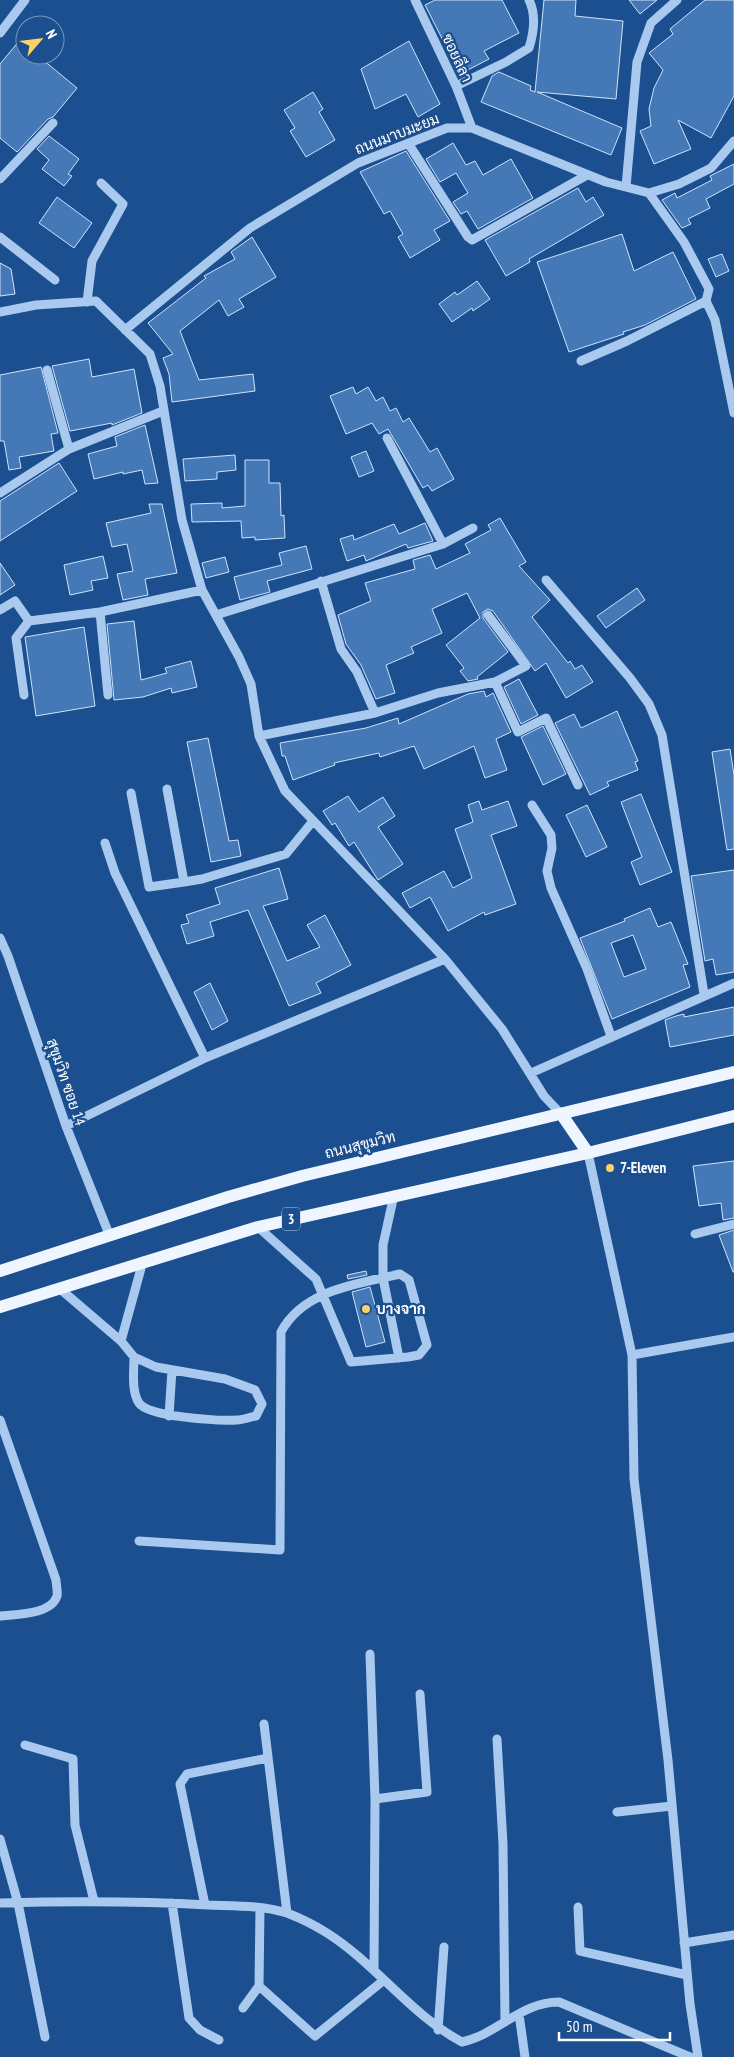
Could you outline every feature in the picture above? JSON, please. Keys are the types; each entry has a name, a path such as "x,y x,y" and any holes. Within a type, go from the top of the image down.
{"main road":[{"name":"ถนนสุขุมวิท","path":"0,1271 109,1234 302,1176 562,1115 734,1072"},
{"path":"562,1115 588,1153"},
{"name":"3","path":"0,1307 258,1227 588,1153 734,1116"}],"street":[{"path":"0,33 25,0"},
{"name":"ซอยลีลา","path":"415,0 456,86 472,128"},
{"path":"456,86 506,62 529,48 533,34 533,8 528,0"},
{"path":"626,187 637,62 651,23 677,0"},
{"path":"0,179 53,123"},
{"name":"ถนนมาบมะยม","path":"125,330 250,228 358,163 446,128 472,128 588,175 649,193"},
{"path":"734,141 711,168 679,184 649,193 684,242 709,289 706,301 715,320 734,413"},
{"path":"408,143 468,237 472,240 588,175"},
{"path":"87,302 92,261 123,204 101,182"},
{"path":"0,236 5,246 55,280"},
{"path":"0,312 36,305 96,301 150,354 160,386 182,520 202,590 239,656 251,684 259,736 285,790 312,821 445,959 502,1029 531,1072 544,1096 562,1115"},
{"path":"581,361 627,341 706,301"},
{"path":"47,370 69,449"},
{"path":"0,493 69,449 163,411"},
{"path":"387,438 443,544"},
{"path":"216,615 443,544 473,528"},
{"path":"546,580 630,678 649,704 662,735 704,994"},
{"path":"321,581 341,649 357,672 375,713"},
{"path":"24,695 16,638 29,621 100,612 202,590"},
{"path":"0,610 15,601 29,621"},
{"path":"100,612 108,695"},
{"path":"259,736 375,713 438,693 495,682 526,666 488,615"},
{"path":"495,682 518,732 546,718 578,785"},
{"path":"167,789 184,882"},
{"path":"131,794 149,887 202,879 286,854 312,821"},
{"path":"532,805 551,835 552,848 547,871 551,888 587,969 611,1036"},
{"path":"106,842 115,874 205,1058"},
{"name":"สุขุมวิท ซอย 14","path":"0,938 8,956 66,1126 109,1234"},
{"path":"66,1126 205,1058 445,959"},
{"path":"531,1072 704,994 734,983"},
{"path":"588,1153 632,1356 634,1479 672,1806 687,1975 698,2057"},
{"path":"394,1195 383,1245 383,1278 399,1358"},
{"path":"695,1234 734,1224"},
{"path":"139,1541 280,1550 281,1332 298,1308 324,1293 400,1274 409,1280 427,1345 419,1354 399,1358 351,1362 324,1293 316,1279 258,1227"},
{"path":"121,1341 143,1262"},
{"path":"59,1288 121,1341 134,1357 156,1367 225,1379 256,1390 262,1404 256,1416 238,1420 169,1416 149,1412 139,1403 134,1385 134,1357"},
{"path":"632,1356 734,1337"},
{"path":"169,1416 172,1370"},
{"path":"0,1420 56,1580 57,1596 50,1605 40,1610 0,1616"},
{"path":"370,1654 375,1798 374,1970"},
{"path":"375,1798 427,1792 420,1694"},
{"path":"264,1724 287,1913"},
{"path":"497,1739 503,1844 505,2022"},
{"path":"25,1745 73,1759 75,1826 94,1901"},
{"path":"205,1904 180,1784 182,1778 187,1774 268,1758"},
{"path":"617,1812 672,1806"},
{"path":"0,1839 18,1903 45,2037"},
{"path":"0,1903 94,1901 205,1904 260,1908 287,1913 328,1934 374,1970 438,2030 462,2042 480,2038 519,2014 544,2002 559,2002 690,2057"},
{"path":"172,1903 189,2018 200,2030 219,2040"},
{"path":"578,1907 580,1951 687,1975"},
{"path":"243,2008 260,1986 260,1908"},
{"path":"684,1942 734,1934"},
{"path":"438,2030 444,1948"},
{"path":"260,1986 315,2036 384,1980"},
{"path":"519,2014 525,2057"}],"building":[{"path":"435,0 502,0 519,33 484,51 489,59 460,74 425,5"},
{"path":"544,0 576,0 575,16 623,21 616,99 537,92 622,128 611,155 481,102 492,76 499,72 531,86 530,90 535,92"},
{"path":"629,0 657,0 640,14"},
{"path":"705,0 734,0 734,96 711,138 678,120 691,149 654,164 640,131 651,126 649,109 654,88 663,70 649,53 673,34 670,29"},
{"path":"409,41 440,104 418,117 406,94 375,109 361,69"},
{"path":"15,46 15,65 49,65 77,88 53,117 48,119 17,152 0,138 0,64"},
{"path":"313,92 323,109 319,112 335,140 306,157 290,131 295,128 284,110"},
{"path":"49,136 79,159 68,174 72,176 64,186 42,169 49,160 37,149"},
{"path":"453,143 466,165 475,161 483,175 511,159 533,198 478,229 467,211 461,214 453,202 468,193 456,173 440,182 426,159"},
{"path":"406,151 450,221 434,230 440,240 410,258 398,237 403,234 390,211 384,214 360,172"},
{"path":"734,164 734,184 706,199 710,208 688,219 691,224 682,228 662,200 675,193 677,198 712,180 710,176"},
{"path":"578,188 586,202 593,197 604,215 529,259 530,262 506,276 485,240"},
{"path":"57,197 92,223 74,248 39,223"},
{"path":"622,234 634,271 673,252 696,299 645,325 623,332 624,334 569,352 537,262"},
{"path":"252,237 276,277 239,299 244,307 228,316 219,300 180,331 199,380 253,374 255,391 172,402 169,374 163,358 173,354 148,323 206,278 204,276 235,259 231,252"},
{"path":"722,254 729,271 716,277 708,259"},
{"path":"0,263 11,269 15,294 0,296"},
{"path":"477,281 490,299 473,311 472,308 452,322 439,304 455,292 457,295"},
{"path":"89,359 92,377 134,369 142,413 112,425 112,423 70,431 52,366"},
{"path":"41,367 58,433 51,434 54,451 19,457 21,468 9,470 4,441 0,441 0,375"},
{"path":"353,387 356,394 368,387 376,401 383,397 390,411 396,408 403,422 409,418 430,452 437,448 454,479 432,491 428,485 423,488 388,429 379,434 372,423 346,434 330,396"},
{"path":"145,425 158,483 145,484 142,470 123,474 123,472 94,479 88,454 117,446 115,437"},
{"path":"366,451 374,471 359,477 351,457"},
{"path":"235,455 236,470 217,472 217,479 185,481 183,459"},
{"path":"245,460 269,460 269,483 280,483 281,516 284,515 285,538 255,540 255,537 242,538 241,521 192,522 191,504 222,503 222,508 245,506"},
{"path":"59,463 77,491 0,541 0,501"},
{"path":"149,504 162,504 177,573 145,579 148,595 123,600 117,574 133,571 127,544 112,547 106,523 151,513"},
{"path":"500,518 526,562 519,566 550,600 532,617 568,663 570,661 575,669 582,665 593,682 566,698 546,663 535,671 493,611 488,609 483,612 483,618 508,652 477,677 478,679 468,681 460,671 464,668 446,645 480,618 467,593 432,609 442,633 411,647 414,653 386,665 395,693 376,699 361,665 346,644 338,615 371,601 365,583 415,569 413,560 430,555 436,569 470,553 465,544 491,530 488,525"},
{"path":"425,523 433,541 408,548 406,544 366,561 364,555 347,561 340,539 353,535 354,540 394,524 399,534"},
{"path":"306,546 312,569 267,581 270,592 240,600 234,577 282,565 279,553"},
{"path":"103,556 108,578 91,581 93,590 70,595 64,565"},
{"path":"225,557 229,572 206,578 202,563"},
{"path":"0,563 15,585 0,595"},
{"path":"637,588 645,600 606,628 597,616"},
{"path":"134,621 141,680 167,673 165,668 191,661 197,687 172,693 171,688 143,697 114,700 107,624"},
{"path":"84,627 95,706 36,716 25,637"},
{"path":"519,679 538,715 521,724 504,687"},
{"path":"484,691 486,697 493,693 511,732 496,739 507,770 485,778 474,746 424,769 414,746 380,757 379,753 334,763 335,765 293,780 285,756 282,756 280,743 366,728 398,718 399,724 468,694"},
{"path":"617,711 638,761 635,762 638,770 607,782 609,786 590,795 555,723 574,714 581,728"},
{"path":"543,726 566,774 543,785 521,737"},
{"path":"208,738 229,841 238,840 241,856 211,862 187,742"},
{"path":"730,749 734,775 734,849 727,850 712,752"},
{"path":"641,794 672,872 640,885 631,862 642,857 621,802"},
{"path":"348,796 359,812 383,797 395,816 378,827 403,864 378,880 354,842 349,846 335,823 332,825 323,811"},
{"path":"479,801 482,810 508,801 517,826 491,835 516,904 485,915 484,912 448,931 430,897 410,908 402,893 444,871 453,888 472,878 455,829 473,822 468,805"},
{"path":"587,805 607,847 586,857 566,815"},
{"path":"279,868 288,899 263,906 287,961 320,947 307,925 325,915 351,965 316,983 321,993 289,1006 248,910 210,922 214,936 187,944 181,925 189,923 186,915 220,904 215,888"},
{"path":"734,870 734,972 716,975 713,959 705,961 691,876"},
{"path":"650,908 658,927 671,922 688,964 683,965 690,987 612,1019 580,938 625,921 624,919","holes":["633,935 646,969 624,977 611,943"]},
{"path":"210,983 228,1021 212,1030 194,992"},
{"path":"734,1007 734,1035 670,1047 665,1020 684,1014 684,1017"},
{"path":"734,1161 734,1218 723,1220 721,1203 699,1206 693,1166"},
{"path":"734,1230 734,1272 733,1272 719,1235"},
{"path":"366,1271 367,1275 348,1279 347,1275"},
{"name":"บางจาก","path":"370,1287 385,1342 366,1347 352,1292"}],"place":[{"name":"7-Eleven","path":"610,1168"},
{"name":"บางจาก","path":"366,1309"}]}
